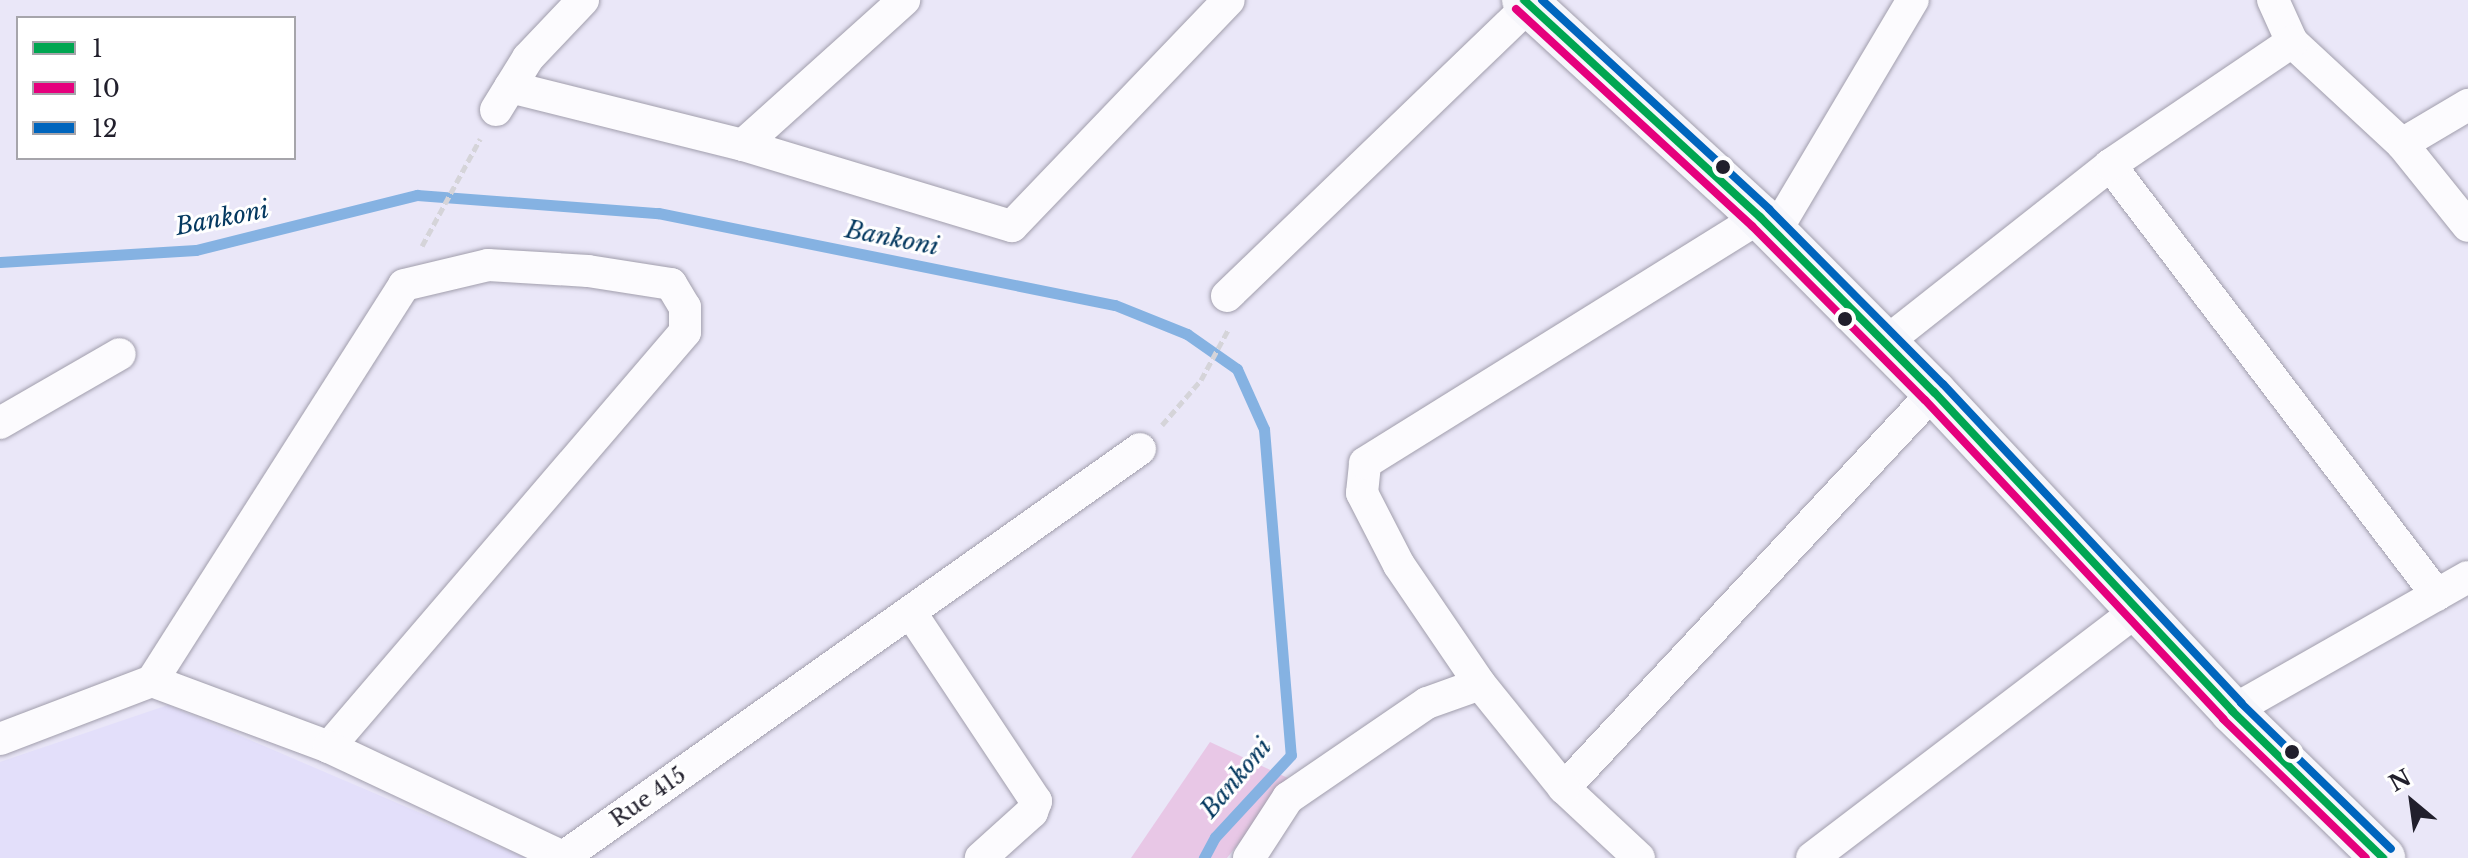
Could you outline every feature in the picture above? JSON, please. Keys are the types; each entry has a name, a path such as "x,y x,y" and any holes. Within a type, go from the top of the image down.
{"main road":[{"path":"1526,2 1768,224 1934,392 2232,711 2383,858"}],"street":[{"path":"583,0 528,58 496,110 743,145 1012,226 1229,0"},
{"path":"743,145 904,0"},
{"path":"1639,858 1564,788 1480,684 1399,565 1362,493 1365,463 1768,224 1913,0"},
{"path":"2273,0 2292,42 2402,144 2468,226"},
{"path":"1227,296 1526,2"},
{"path":"1885,343 2110,165 2292,42"},
{"path":"2402,144 2468,105"},
{"path":"2110,165 2437,595"},
{"path":"0,739 152,681 404,285 488,265 588,271 671,284 685,307 685,332 329,747"},
{"path":"0,423 120,354"},
{"path":"1564,788 1934,392"},
{"name":"Rue 415","path":"152,681 329,747 563,857 1077,498 1140,449"},
{"path":"2232,711 2468,577"},
{"path":"1812,858 2136,611"},
{"path":"911,613 1036,801 1032,812 981,858"},
{"path":"1249,858 1288,798 1427,703 1480,684"}],"path":[{"path":"435,218 496,110"},
{"path":"1140,449 1201,380 1228,338"}],"shaded area":[{"path":"168,705 526,858 0,858 0,762"},
{"path":"1210,742 1290,779 1227,858 1131,858"}],"waterway":[{"name":"Bankoni","path":"0,262 196,250 417,195 658,213 1115,305 1187,334 1237,369 1264,429 1291,755 1215,837 1204,858"}],"transit line":[{"name":"1","path":"1524,0 1760,217 1934,392 2232,711 2383,858"},
{"name":"12","path":"1542,0 1769,209 1943,384 2241,703 2391,849"},
{"name":"10","path":"1516,9 1752,226 1925,400 2223,719 2366,858"}]}
